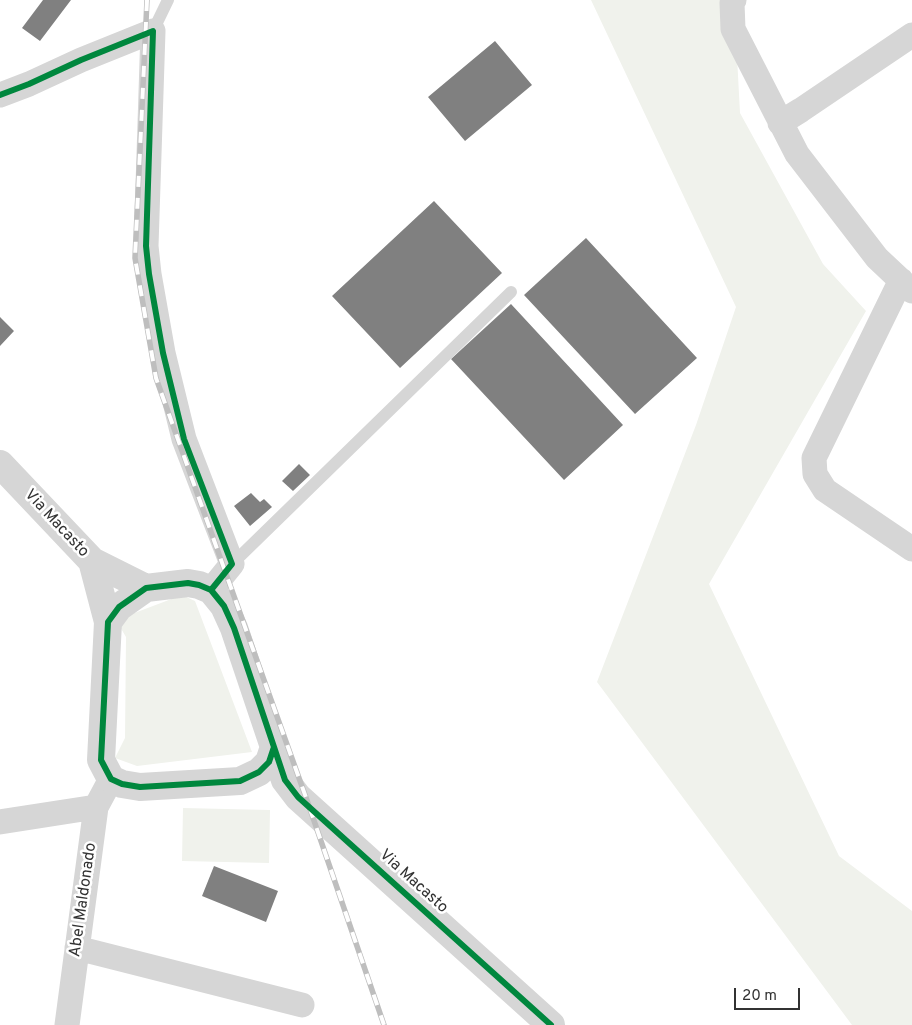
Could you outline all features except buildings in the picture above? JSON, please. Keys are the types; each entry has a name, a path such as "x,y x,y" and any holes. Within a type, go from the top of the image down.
{"street":[{"path":"734,0 732,4 733,29 797,154 877,258 906,286 814,458 815,474 825,490 912,550"},
{"path":"0,96 81,60 154,31 146,236 149,274 163,353 184,439 232,564 210,590 188,583 146,588 119,607 108,622"},
{"path":"780,122 801,110 912,35"},
{"name":"Via Macasto","path":"0,464 92,561 146,588"},
{"name":"Via Macasto","path":"92,561 108,622 101,760 111,779"},
{"name":"Via Macasto","path":"210,590 224,606 234,628 285,780 298,797 551,1025"},
{"path":"240,781 260,772 269,762 274,746"},
{"path":"111,779 122,784 140,788 285,780"},
{"name":"Abel Maldonado","path":"67,1025 96,807 111,779"},
{"path":"0,822 96,807"},
{"path":"77,948 302,1005"}],"lane":[{"path":"154,31 168,0"},
{"path":"232,564 511,292"}],"shaded area":[{"path":"591,0 734,0 740,113 823,264 866,311 709,584 839,856 912,911 912,1025 852,1025 597,682 696,425 736,307"},
{"path":"182,595 195,601 252,752 137,766 115,758 125,738 126,637 116,620"},
{"path":"183,808 270,810 269,863 182,861"}],"railway":[{"path":"147,0 135,258 156,378 309,806 384,1025"}],"cycle path":[{"path":"0,95 153,31 146,246 163,353 184,439 232,564 211,590"},
{"path":"274,747 269,762 259,772 240,781 140,787 122,784 111,779 101,760 108,622 119,607 146,588 188,583 211,590 224,606 234,628 274,747 285,780 298,797 551,1025"}]}
